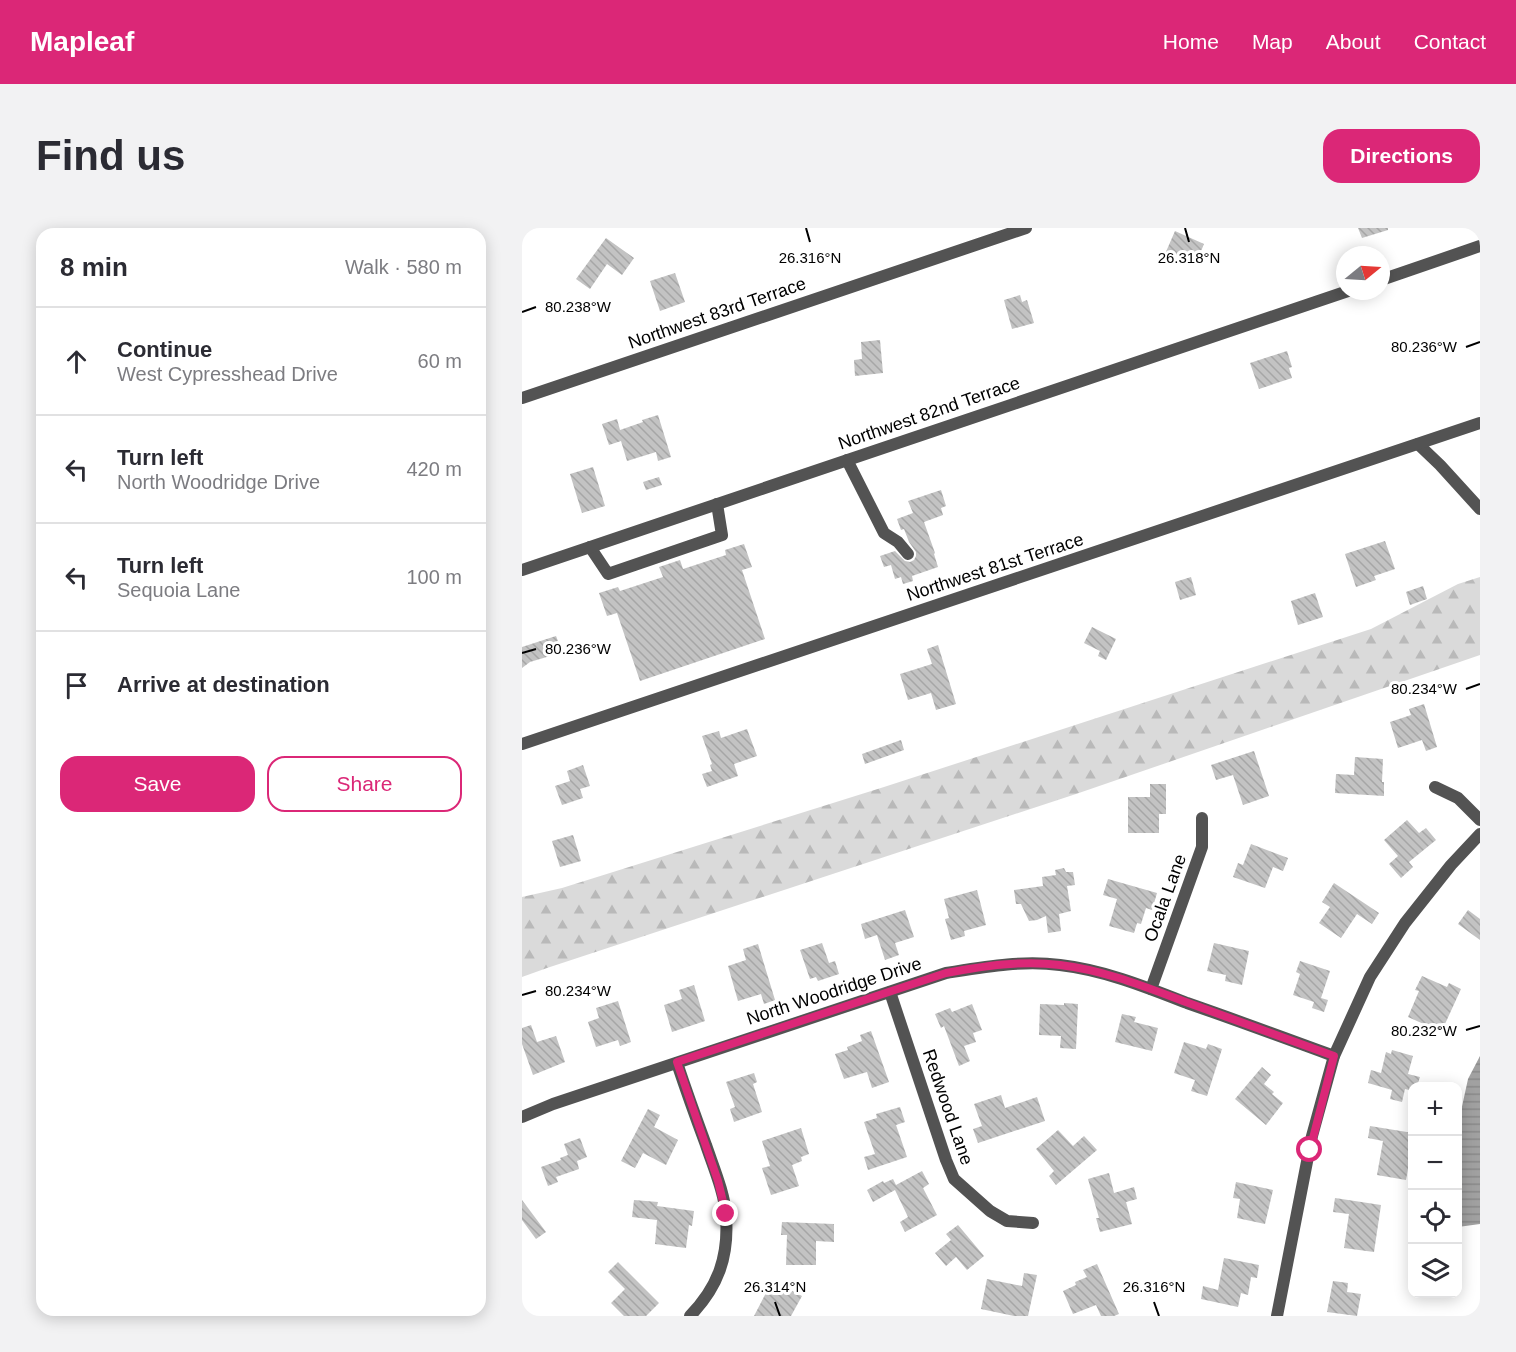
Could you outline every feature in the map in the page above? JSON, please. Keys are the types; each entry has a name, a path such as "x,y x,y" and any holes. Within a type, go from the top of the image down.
{"street":[{"name":"Northwest 83rd Terrace","path":"522,398 1026,228"},
{"path":"1390,277 1480,246"},
{"name":"Northwest 82nd Terrace","path":"522,570 1336,295"},
{"name":"Northwest 81st Terrace","path":"522,744 1480,423"},
{"path":"1418,444 1480,509"},
{"path":"847,460 884,533 898,542 908,554"},
{"path":"590,547 608,574 722,535 717,504"},
{"path":"1435,787 1458,798 1480,820"},
{"name":"Ocala Lane","path":"1151,989 1202,847 1202,818"},
{"path":"1277,1316 1312,1136 1334,1056 1371,978 1405,923 1451,865 1480,834"},
{"name":"North Woodridge Drive","path":"522,1117 553,1104 946,973 984,966 1025,963 1060,965 1101,972 1334,1056"},
{"name":"Redwood Lane","path":"890,992 954,1179 990,1211 1007,1221 1033,1223"},
{"path":"677,1062 718,1181 726,1214 723,1264 714,1285 690,1316"}],"green space":[{"path":"1480,577 1480,655 1076,794 522,977 522,897 562,888 884,787 1371,629 1458,584"}],"shaded area":[{"path":"1480,1056 1480,1224 1462,1226 1462,1107 1468,1079"}],"building":[{"path":"1358,228 1388,228 1388,230 1362,238"},
{"path":"1175,231 1204,244 1197,261 1178,252 1175,259 1165,254"},
{"path":"606,238 634,258 622,275 607,264 590,289 576,279"},
{"path":"675,273 685,302 660,311 650,281"},
{"path":"1020,295 1022,302 1027,300 1034,323 1012,329 1004,300"},
{"path":"880,340 883,373 855,376 854,360 862,359 861,342"},
{"path":"1287,351 1292,367 1289,368 1292,378 1259,389 1250,363"},
{"path":"658,415 671,457 658,461 656,452 627,461 621,441 609,445 602,424 617,419 620,430"},
{"path":"593,467 605,506 582,513 570,474"},
{"path":"659,477 662,485 646,490 643,482"},
{"path":"941,490 946,506 941,508 943,515 924,522 938,567 912,576 913,581 903,584 901,577 895,579 891,565 884,567 880,556 895,551 905,561 914,560 916,552 904,529 901,530 897,519 913,513 908,501"},
{"path":"1385,541 1395,569 1374,576 1376,580 1356,587 1345,554"},
{"path":"744,544 752,567 742,570 765,639 640,681 617,613 607,616 599,593 618,587 620,591 663,577 659,567 680,560 683,569 726,555 725,550"},
{"path":"1191,577 1196,595 1180,600 1175,582"},
{"path":"1423,586 1427,599 1410,605 1406,592"},
{"path":"1315,593 1323,617 1298,625 1291,601"},
{"path":"1092,627 1116,639 1106,660 1098,656 1100,651 1084,643"},
{"path":"556,636 561,649 550,656 530,662 522,668 522,647"},
{"path":"938,645 956,704 936,710 931,693 908,700 900,674 932,664 927,649"},
{"path":"1424,704 1437,747 1426,751 1422,740 1398,748 1390,722 1411,715 1409,709"},
{"path":"747,729 757,756 734,764 738,776 707,787 702,774 712,771 710,765 712,764 702,736 719,731 721,738"},
{"path":"901,740 904,750 865,764 862,754"},
{"path":"1254,751 1269,796 1243,805 1233,775 1216,780 1211,765"},
{"path":"1355,757 1383,759 1384,796 1335,793 1336,774 1354,775"},
{"path":"583,765 590,786 580,789 583,798 562,805 555,786 570,781 567,771"},
{"path":"1150,784 1166,784 1166,814 1159,814 1159,833 1128,833 1128,797 1150,797"},
{"path":"1407,820 1419,833 1426,828 1436,840 1409,862 1413,867 1401,878 1389,864 1398,856 1384,840"},
{"path":"573,835 581,861 560,867 552,841"},
{"path":"1251,844 1288,858 1283,871 1273,867 1265,888 1233,877 1238,863 1243,865"},
{"path":"1064,868 1066,872 1073,872 1075,885 1067,886 1071,911 1059,914 1061,931 1048,933 1046,916 1029,921 1021,904 1016,904 1014,890 1043,886 1042,877 1056,875 1055,870"},
{"path":"1108,879 1157,893 1152,910 1146,908 1141,924 1137,923 1134,933 1109,926 1117,899 1103,895"},
{"path":"1334,883 1379,913 1372,924 1357,914 1341,938 1319,923 1330,907 1322,902"},
{"path":"977,890 986,925 964,931 965,936 951,940 945,919 949,918 944,899"},
{"path":"905,910 914,937 895,943 899,955 885,960 877,935 865,939 861,924"},
{"path":"1468,910 1480,919 1480,940 1458,924"},
{"path":"822,943 829,963 835,961 839,974 818,981 816,977 810,979 800,950"},
{"path":"1214,943 1249,951 1242,985 1225,981 1226,975 1207,971"},
{"path":"758,944 775,1000 764,1004 761,994 738,1001 728,966 746,960 743,949"},
{"path":"1300,961 1330,971 1321,998 1328,1000 1324,1012 1312,1008 1314,1002 1293,995 1300,974 1296,972"},
{"path":"1422,976 1447,987 1449,983 1461,989 1445,1024 1450,1025 1446,1034 1408,1017 1419,991 1415,990"},
{"path":"694,985 705,1021 672,1032 664,1005 682,999 679,990"},
{"path":"618,1001 631,1042 620,1046 618,1040 596,1047 588,1022 599,1018 596,1008"},
{"path":"1064,1003 1078,1004 1076,1049 1060,1048 1061,1036 1039,1035 1040,1004 1064,1005"},
{"path":"972,1004 982,1030 973,1033 976,1042 964,1046 970,1061 959,1066 944,1026 941,1028 935,1014 950,1008 952,1012"},
{"path":"1122,1014 1136,1017 1134,1022 1158,1028 1152,1051 1115,1042"},
{"path":"531,1025 537,1042 556,1036 565,1062 533,1075 522,1044 522,1028"},
{"path":"871,1031 889,1082 872,1088 867,1072 844,1079 835,1054 848,1050 847,1047 862,1041 860,1035"},
{"path":"1184,1042 1206,1049 1208,1044 1222,1049 1207,1096 1191,1091 1195,1080 1174,1073"},
{"path":"1392,1050 1413,1056 1408,1074 1420,1077 1418,1082 1408,1082 1408,1090 1405,1089 1402,1102 1390,1099 1392,1090 1368,1083 1371,1070 1381,1073 1386,1052 1391,1054"},
{"path":"1262,1067 1271,1075 1264,1084 1283,1103 1266,1125 1235,1099"},
{"path":"754,1073 757,1082 753,1084 762,1112 734,1122 730,1109 735,1107 726,1082"},
{"path":"1001,1095 1005,1108 1037,1097 1045,1121 978,1143 973,1129 982,1126 974,1104"},
{"path":"900,1107 905,1122 896,1125 907,1157 868,1170 864,1157 875,1154 864,1122 877,1118 876,1114"},
{"path":"648,1109 660,1115 654,1127 678,1140 666,1165 643,1153 635,1168 621,1161"},
{"path":"1370,1126 1408,1132 1406,1180 1377,1175 1383,1141 1368,1138"},
{"path":"801,1128 809,1154 801,1157 802,1161 792,1165 799,1186 771,1195 762,1168 770,1166 762,1141"},
{"path":"1058,1130 1073,1146 1084,1136 1097,1150 1056,1185 1049,1176 1054,1171 1036,1149"},
{"path":"580,1138 587,1157 577,1161 579,1169 556,1177 558,1182 548,1186 541,1167 568,1155 564,1144"},
{"path":"922,1171 929,1184 923,1188 937,1215 905,1232 900,1222 908,1217 895,1190 873,1202 867,1190 883,1181 884,1183 893,1179 896,1185"},
{"path":"1109,1173 1114,1193 1134,1187 1137,1199 1126,1202 1132,1224 1100,1232 1096,1218 1099,1218 1088,1179"},
{"path":"1236,1182 1273,1190 1265,1224 1237,1218 1240,1199 1233,1198"},
{"path":"1335,1198 1381,1205 1374,1252 1344,1248 1349,1214 1333,1212"},
{"path":"522,1200 546,1232 536,1239 522,1220"},
{"path":"634,1200 658,1202 657,1206 694,1211 692,1226 689,1225 686,1248 655,1244 657,1220 632,1217"},
{"path":"782,1222 834,1224 834,1242 816,1241 816,1265 786,1265 787,1235 781,1235"},
{"path":"958,1225 984,1256 967,1270 956,1257 946,1266 935,1253 951,1240 946,1234"},
{"path":"1224,1258 1259,1265 1257,1278 1251,1277 1248,1295 1241,1293 1238,1307 1201,1299 1203,1286 1218,1290"},
{"path":"618,1262 659,1303 646,1316 624,1316 611,1303 625,1289 608,1272"},
{"path":"1097,1264 1119,1314 1101,1316 1096,1305 1073,1314 1063,1291 1087,1277 1083,1270"},
{"path":"1024,1273 1037,1275 1028,1316 1014,1316 981,1309 987,1279 1022,1286"},
{"path":"1333,1281 1348,1283 1347,1292 1361,1294 1357,1316 1327,1312"},
{"path":"779,1284 802,1296 791,1316 754,1316 767,1291 773,1294"}],"route":[{"path":"726,1214 718,1181 677,1062 946,973 984,966 1025,963 1060,965 1101,972 1334,1056 1310,1150"}]}
